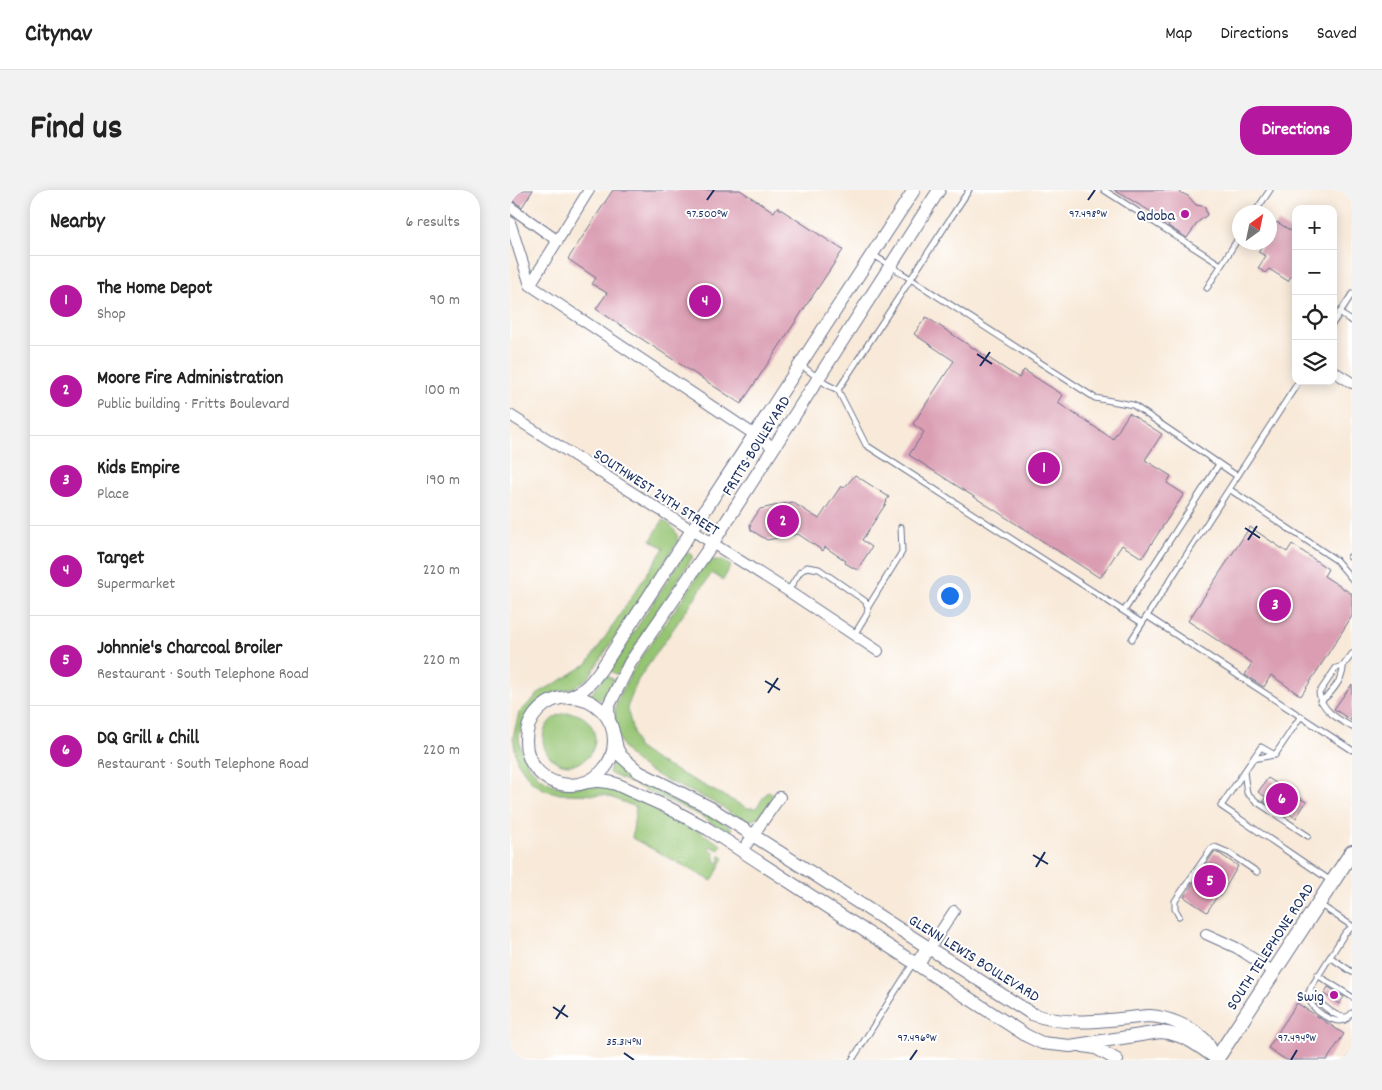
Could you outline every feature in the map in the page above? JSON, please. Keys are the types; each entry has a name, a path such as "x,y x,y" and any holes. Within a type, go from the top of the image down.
{"main road":[{"name":"SOUTH TELEPHONE ROAD","path":"1217,1060 1352,852"}],"street":[{"path":"530,285 589,190"},
{"name":"FRITTS BOULEVARD","path":"569,697 580,693 602,668 914,190"},
{"name":"FRITTS BOULEVARD","path":"609,721 608,707 630,663 712,544 939,190"},
{"path":"510,207 558,241"},
{"path":"510,222 530,285 773,447"},
{"path":"1337,374 1352,383"},
{"name":"SOUTHWEST 24TH STREET","path":"510,415 788,591 878,652"},
{"path":"580,784 594,778 605,768 614,747 614,735 605,714 597,706 584,699 569,697 555,699 542,707 532,718 527,731 526,746 531,760 539,772 545,776 566,784 580,784 604,780 688,817 1027,1036 1057,1045 1096,1048 1117,1060"},
{"name":"GLENN LEWIS BOULEVARD","path":"614,735 617,749 621,756 639,772 709,807 1032,1014 1063,1022 1150,1016 1161,1017 1176,1022 1204,1039 1217,1060"},
{"path":"742,851 780,797"},
{"path":"915,964 954,911"},
{"path":"1206,934 1236,948 1274,972"},
{"path":"1076,1045 1160,1032 1187,1038 1217,1060"}],"lane":[{"path":"838,390 970,190"},
{"path":"1104,190 1222,265"},
{"path":"1260,205 1270,190"},
{"path":"1207,288 1232,249"},
{"path":"872,254 1095,398 1133,405 1237,476"},
{"path":"1337,317 1352,294"},
{"path":"1340,313 1352,321"},
{"path":"800,364 817,378 838,390 866,445 1142,623"},
{"path":"1132,639 1296,385"},
{"path":"1124,612 1219,464"},
{"path":"1229,489 1336,560 1352,579"},
{"path":"854,635 867,614 868,607 902,552 901,527"},
{"path":"788,591 800,572 808,567 819,569 864,601 868,607"},
{"path":"1147,616 1352,750"},
{"path":"1351,655 1343,666 1336,668 1319,693 1323,706 1336,718 1352,727"},
{"path":"1320,701 1327,698 1344,672 1343,666"},
{"path":"1253,759 1275,755 1300,716"},
{"path":"1275,755 1261,747 1221,806 1332,882"},
{"path":"1244,772 1247,793 1257,802 1308,836"},
{"path":"1179,916 1175,909 1175,901 1211,849 1215,847 1228,853 1257,872"},
{"path":"1318,904 1352,926 1345,933 1318,975 1310,989 1311,995 1319,1003 1339,1016 1344,1018 1351,1014"},
{"path":"1330,957 1352,972"},
{"path":"852,1060 915,964"},
{"path":"1318,975 1352,997"},
{"path":"1350,1060 1352,1056"}],"green space":[{"path":"663,520 673,529 678,541 588,678 573,688 557,692 542,699 531,709 523,723 519,737 521,751 528,765 540,778 555,786 567,788 597,784 612,787 676,817 721,845 719,850 710,846 709,848 714,852 716,862 719,863 720,855 724,858 712,881 632,838 636,807 605,795 560,794 545,790 532,782 517,761 513,737 519,713 540,692 588,663 664,548 651,540"},
{"path":"689,552 692,554 692,558 617,675 609,670 685,554"},
{"path":"713,560 722,560 731,566 723,580 712,573 638,680 627,708 637,747 657,761 747,808 756,808 768,791 774,794 762,813 749,821 738,818 714,803 649,771 625,750 615,725 616,703 634,669 705,563"},
{"path":"606,675 614,680 600,700 592,696 592,693"},
{"path":"569,713 579,715 587,721 593,729 595,739 593,749 587,757 579,763 569,765 559,763 551,757 545,749 543,739 545,729 551,721 559,715"},
{"path":"614,761 634,774 630,783 609,773"},
{"path":"639,777 712,814 732,829 731,831 728,833 699,815 635,785"}],"building":[{"path":"510,190 533,190 522,207 510,199"},
{"path":"613,190 740,190 774,212 777,207 843,250 741,404 596,309 607,293 592,284 596,278 568,259"},
{"path":"1114,190 1179,190 1196,205 1205,208 1207,215 1198,222 1187,238 1168,226 1169,224 1160,217"},
{"path":"1277,222 1292,231 1292,275 1288,281 1269,269 1265,273 1258,268 1266,256 1258,252 1259,250 1277,250"},
{"path":"926,317 1019,378 1024,370 1063,395 1058,403 1113,439 1129,413 1162,434 1145,460 1171,476 1167,483 1184,494 1142,558 1122,545 1100,578 909,455 924,432 913,424 954,361 914,334"},
{"path":"855,475 889,497 862,540 872,547 857,570 825,547 823,551 798,534 767,540 751,530 750,524 760,509 792,502 819,519 841,486 844,488"},
{"path":"1250,527 1287,552 1292,544 1328,569 1324,576 1352,594 1352,616 1301,696 1271,675 1264,687 1245,675 1252,663 1188,621"},
{"path":"1352,684 1352,721 1334,709"},
{"path":"1268,778 1306,802 1296,818 1288,813 1286,816 1263,801 1266,797 1258,792"},
{"path":"1214,852 1238,866 1220,897 1218,895 1207,912 1184,897"},
{"name":"Swig","path":"1328,987 1344,997 1339,1004 1324,994"},
{"path":"1297,1003 1344,1034 1327,1060 1286,1060 1268,1048"}],"place":[{"name":"Qdoba","path":"1185,214"},
{"name":"Target","path":"705,301"},
{"name":"The Home Depot","path":"1044,468"},
{"name":"Moore Fire Administration","path":"783,521"},
{"name":"Kids Empire","path":"1275,605"},
{"name":"DQ Grill & Chill","path":"1282,799"},
{"name":"Johnnie's Charcoal Broiler","path":"1210,881"},
{"name":"Swig","path":"1334,995"}]}
